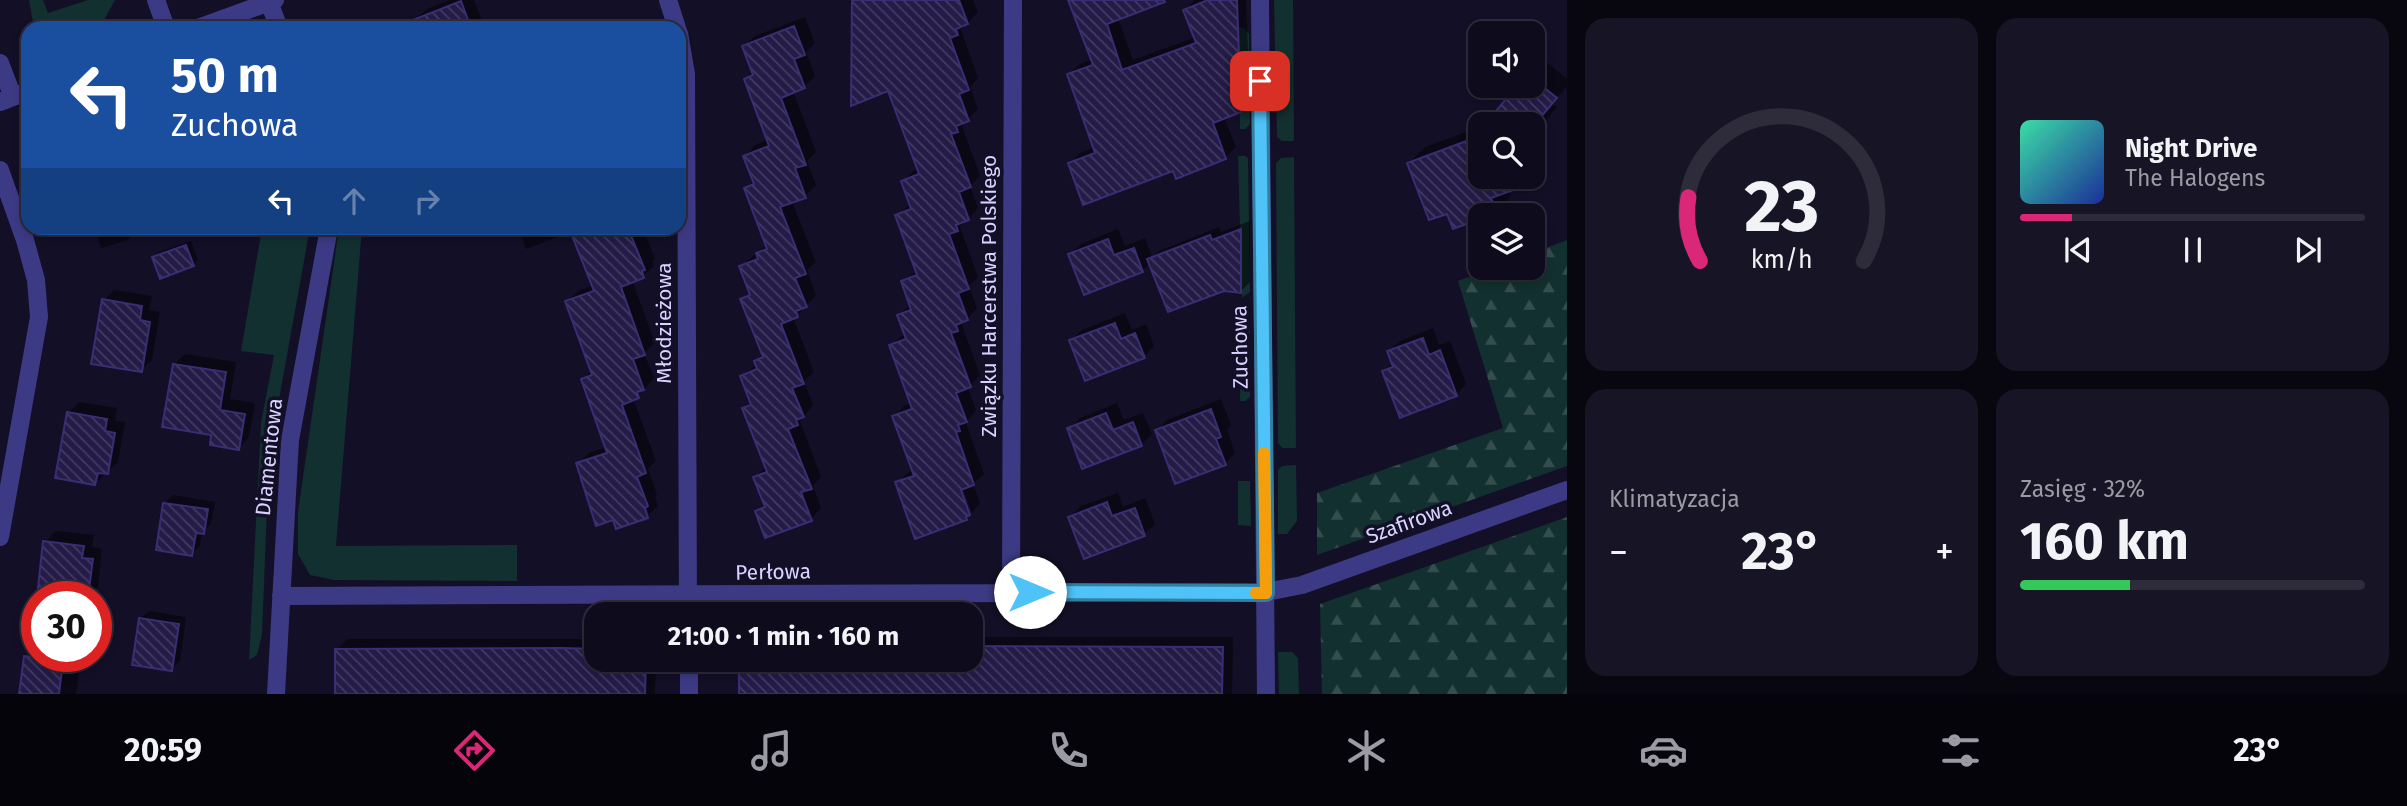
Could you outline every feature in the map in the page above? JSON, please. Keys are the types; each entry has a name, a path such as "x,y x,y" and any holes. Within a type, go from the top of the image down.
{"street":[{"path":"156,0 164,21"},
{"path":"668,0 675,21"},
{"name":"Związku Harcerstwa Polskiego","path":"1011,592 1013,0"},
{"name":"Zuchowa","path":"1259,0 1266,694"},
{"path":"217,21 272,1 277,21"},
{"path":"0,62 14,97"},
{"name":"Młodzieżowa","path":"686,74 688,602"},
{"path":"0,170 21,229"},
{"path":"0,537 39,317 36,280 23,235"},
{"name":"Diamentowa","path":"276,694 290,440 328,235"},
{"name":"Szafirowa","path":"1266,593 1302,584 1567,490"},
{"name":"Perłowa","path":"281,596 1266,593"},
{"path":"688,672 689,694"}],"green space":[{"path":"29,0 43,0 48,13 88,0 115,0 101,21 33,21"},
{"path":"1274,0 1293,0 1294,141 1282,141 1277,137"},
{"path":"1239,27 1249,34 1250,124 1245,129 1240,129"},
{"path":"1238,156 1248,158 1250,292 1242,298"},
{"path":"1294,157 1296,448 1282,448 1278,443 1276,163 1281,158"},
{"path":"261,235 309,235 272,438 262,635 257,655 249,660 261,423 274,355 241,351"},
{"path":"338,235 361,235 336,546 517,545 517,581 334,580 310,575 298,554 298,512"},
{"path":"1567,240 1567,466 1317,555 1317,493 1503,428 1458,281 1468,277 1468,280 1545,280 1545,248"},
{"path":"1241,315 1246,315 1250,320 1250,397 1245,401 1240,401"},
{"path":"1296,465 1297,521 1287,534 1278,534 1278,470 1282,466"},
{"path":"1238,481 1250,481 1251,526 1238,525"},
{"path":"1567,517 1567,694 1322,694 1320,604"},
{"path":"1278,652 1292,652 1298,658 1299,694 1279,694"}],"building":[{"path":"852,0 959,0 968,24 956,29 958,35 950,38 969,90 959,94 969,121 956,126 958,132 951,134 971,187 959,192 969,220 956,225 958,231 949,234 969,289 958,293 968,320 956,325 958,331 951,333 971,387 956,393 967,422 958,425 960,431 956,432 974,485 961,490 970,515 966,517 967,520 915,539 895,482 914,476 892,416 912,409 889,345 906,339 897,315 911,310 901,281 917,275 895,215 911,209 901,181 919,174 888,91 851,106"},
{"path":"1068,0 1164,0 1165,2 1107,24 1122,70 1196,43 1183,10 1208,0 1237,0 1241,112 1213,123 1226,159 1176,179 1173,171 1083,205 1068,163 1095,153 1067,74 1093,65"},
{"path":"461,1 468,21 410,21"},
{"path":"794,26 805,55 794,59 805,88 781,98 806,165 795,168 806,198 780,207 806,274 795,278 807,307 796,311 798,317 781,324 804,384 792,388 804,417 796,420 798,425 788,429 812,489 801,492 812,521 765,538 755,511 765,507 753,477 767,472 742,408 751,405 740,376 757,369 754,361 763,357 740,299 750,295 739,266 758,259 756,253 767,249 744,188 754,184 743,156 769,146 744,79 753,75 742,46"},
{"path":"1545,88 1557,98 1545,112 1495,112 1507,98 1545,98"},
{"path":"1468,140 1468,189 1516,189 1491,198 1493,203 1468,203 1468,223 1453,229 1447,214 1429,220 1407,163"},
{"path":"1241,229 1241,293 1224,291 1168,312 1147,259 1210,235 1212,240"},
{"path":"572,235 631,235 645,270 642,271 644,278 621,287 645,355 633,359 644,390 637,392 639,398 622,405 646,473 637,477 648,506 645,508 648,518 616,529 613,520 596,526 576,463 607,453 581,379 592,375 565,301 594,291"},
{"path":"1108,239 1114,255 1134,248 1143,272 1084,295 1068,254"},
{"path":"186,245 194,266 160,279 152,257"},
{"path":"102,299 142,306 140,320 150,322 142,372 91,364"},
{"path":"1115,323 1121,339 1135,333 1145,358 1085,381 1069,340"},
{"path":"1423,338 1429,355 1440,350 1457,396 1400,418 1382,371 1393,367 1387,351"},
{"path":"173,364 226,372 220,410 245,414 239,450 210,445 211,435 162,427"},
{"path":"1211,409 1221,437 1216,439 1226,465 1175,484 1155,430"},
{"path":"67,412 107,419 105,431 115,433 108,474 98,473 95,485 55,478"},
{"path":"1106,413 1113,430 1133,422 1142,446 1082,469 1067,428"},
{"path":"1107,502 1112,516 1135,508 1145,536 1084,559 1068,517"},
{"path":"163,503 208,509 204,534 196,533 192,556 156,550"},
{"path":"43,541 84,546 82,558 93,559 90,581 39,581"},
{"path":"139,618 179,624 172,671 132,665"},
{"path":"983,646 1223,647 1222,694 739,694 739,672 983,672"},
{"path":"335,649 584,649 584,672 646,672 645,694 335,694"},
{"path":"22,672 62,672 59,694 19,694"}],"slow traffic":[{"path":"1256,593 1266,593 1264,453"}],"route":[{"path":"1030,592 1266,593 1260,81"}]}
